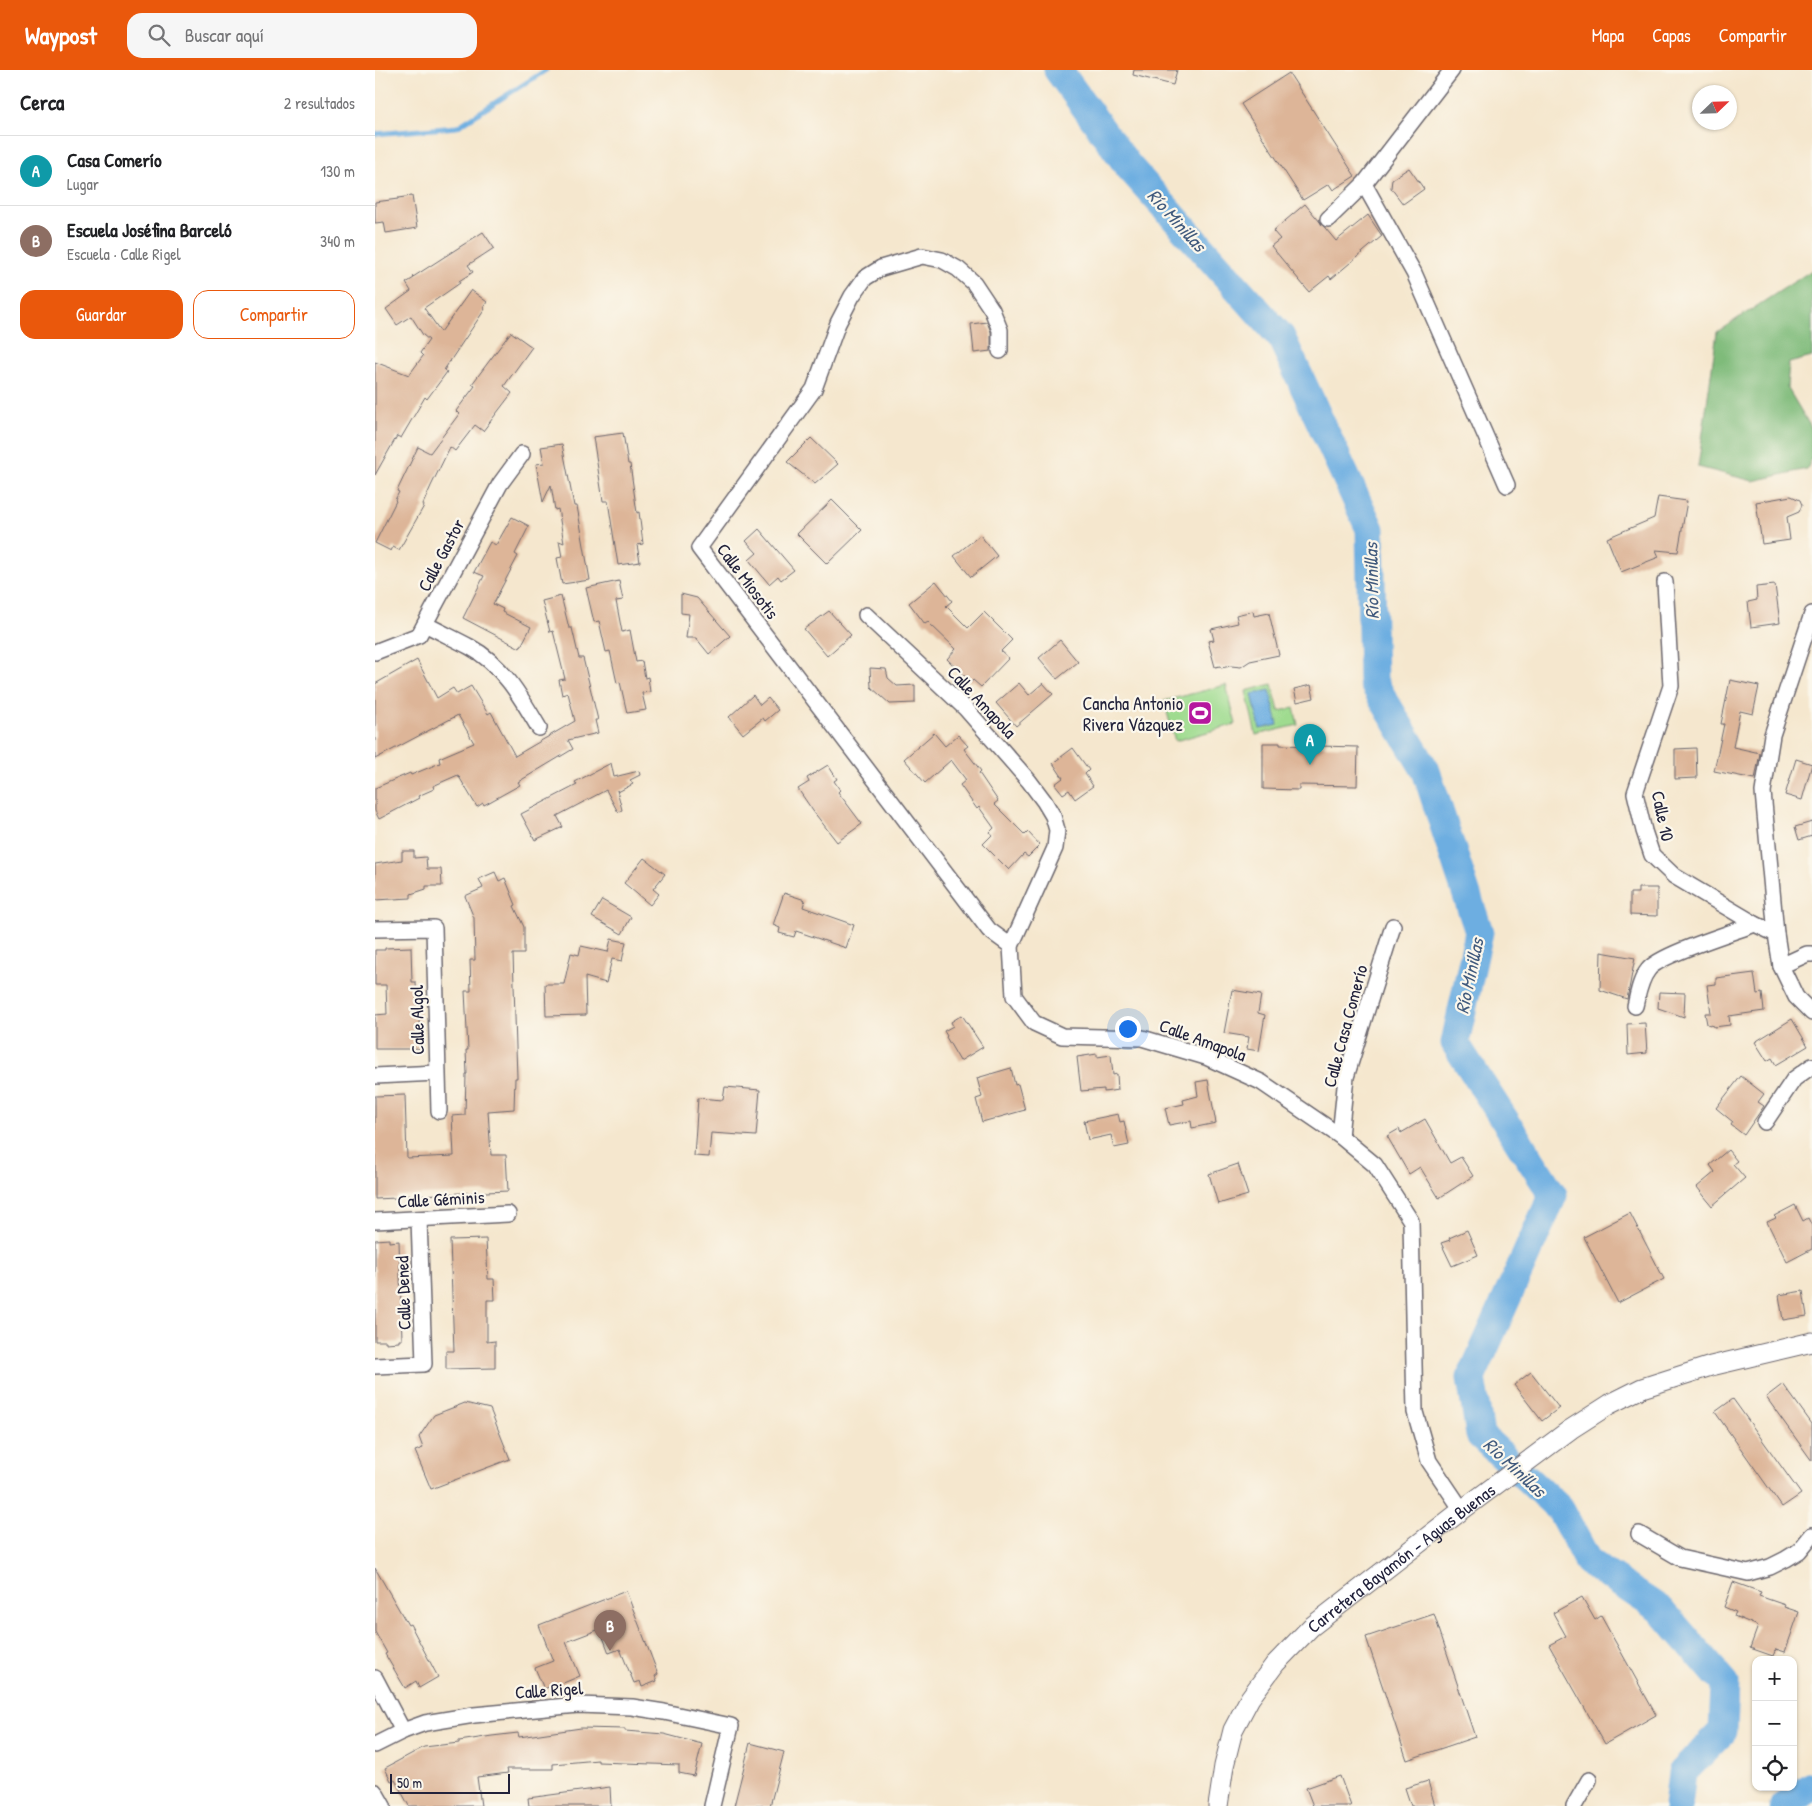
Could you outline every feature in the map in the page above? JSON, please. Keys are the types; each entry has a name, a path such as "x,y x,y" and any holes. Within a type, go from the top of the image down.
{"street":[{"path":"1328,218 1365,184 1452,70"},
{"path":"1365,184 1414,273 1507,485"},
{"name":"Calle Miosotis","path":"1001,351 1000,330 992,310 974,283 958,269 942,260 922,256 881,268 865,278 852,296 838,323 814,389 699,548 989,930 1011,946"},
{"name":"Calle Gastor","path":"375,652 419,635 500,484 522,454"},
{"name":"Calle 10","path":"1665,582 1671,686 1635,793 1644,831 1652,855 1674,876 1755,924 1776,934"},
{"path":"1812,614 1772,735 1763,792 1776,934 1781,966 1796,997 1812,1013"},
{"name":"Calle Amapola","path":"866,615 966,708 1029,781 1053,816 1057,830 1055,848 1011,946 1014,996 1034,1024 1062,1036 1142,1038 1206,1057 1261,1082 1340,1136 1375,1165 1411,1221 1415,1412 1429,1461 1462,1510"},
{"path":"425,624 471,647 495,667 513,685 539,728"},
{"path":"1635,1006 1641,981 1649,968 1665,957 1755,924"},
{"name":"Calle Casa Comerío","path":"1340,1136 1347,1077 1393,926"},
{"name":"Calle Algol","path":"375,930 434,928 439,1111"},
{"path":"1781,966 1807,954 1812,954"},
{"path":"1765,1122 1794,1079 1812,1066"},
{"path":"375,1076 437,1073"},
{"name":"Calle Géminis","path":"375,1221 508,1214"},
{"name":"Calle Dened","path":"375,1366 424,1364 419,1219"},
{"name":"Carretera Bayamón - Aguas Buenas","path":"1218,1806 1224,1766 1233,1730 1250,1698 1275,1664 1311,1628 1462,1510 1571,1429 1610,1404 1643,1388 1711,1366 1812,1342"},
{"path":"1639,1534 1681,1558 1747,1573 1771,1567 1786,1559 1799,1550 1812,1535"},
{"path":"375,1678 403,1731"},
{"name":"Calle Rigel","path":"375,1745 403,1731 425,1723 474,1715 577,1705 632,1707 664,1712 731,1726 712,1806"},
{"path":"1575,1806 1589,1780"},
{"path":"375,1792 383,1806"}],"green space":[{"path":"1812,270 1812,357 1789,363 1787,387 1812,429 1812,458 1807,469 1753,481 1698,467 1717,332"},
{"path":"1272,684 1279,711 1294,708 1298,725 1256,735 1246,691"},
{"name":"Cancha Antonio Rivera Vázquez","path":"1226,685 1236,724 1175,741 1164,701"}],"water":[{"path":"1270,690 1278,725 1260,729 1252,694"}],"building":[{"path":"1134,70 1177,70 1173,85 1133,75"},
{"path":"1289,73 1355,176 1333,190 1329,184 1303,200 1241,104"},
{"path":"1409,168 1424,189 1403,204 1391,188 1392,179"},
{"path":"412,196 417,228 386,233 384,222 375,223 375,202"},
{"path":"1305,204 1336,241 1368,215 1382,236 1331,279 1329,276 1309,292 1271,246 1280,239 1273,231"},
{"path":"483,232 494,248 468,265 473,272 424,308 441,332 471,290 487,302 483,308 485,309 444,370 447,372 427,399 425,397 401,438 397,436 375,475 375,362 409,375 423,356 420,353 429,340 423,335 411,316 397,325 386,309 411,291 406,283 413,277"},
{"path":"987,322 991,332 991,351 974,353 971,324"},
{"path":"511,332 532,347 504,386 512,393 483,431 475,425 455,451 450,447 423,504 424,506 399,550 393,547 391,551 375,543 396,501 399,492 397,491 418,447 430,453 459,414 456,411 475,386 472,384"},
{"path":"623,433 628,464 630,464 637,513 639,512 643,544 637,545 640,562 618,565 608,501 603,501 593,437"},
{"path":"811,438 838,464 815,484 787,462"},
{"path":"562,444 574,506 577,506 590,580 562,584 557,558 562,557 559,541 564,543 558,509 555,510 551,485 543,502 536,464 544,463 541,447"},
{"path":"1791,496 1800,500 1802,505 1799,512 1787,517 1790,540 1762,544 1756,502"},
{"path":"1658,497 1687,501 1678,552 1656,550 1659,557 1621,572 1607,538 1654,518"},
{"path":"832,500 862,530 827,564 797,534"},
{"path":"512,517 529,526 515,554 518,556 493,604 503,609 502,612 531,627 520,648 463,618 484,576 474,572 490,542 496,545"},
{"path":"759,529 794,570 781,580 778,576 769,584 749,560 757,553 746,541"},
{"path":"980,535 997,556 971,577 954,556"},
{"path":"619,581 623,600 616,601 622,632 630,630 636,662 642,661 645,678 648,677 650,692 642,693 646,710 627,713 620,682 617,683 610,651 606,652 599,621 594,622 586,588"},
{"path":"936,581 952,601 946,606 968,628 984,612 1012,640 1001,651 1009,658 981,687 973,680 971,682 947,659 956,649 928,622 925,624 909,603"},
{"path":"1775,585 1780,623 1751,627 1748,602 1757,600 1756,587"},
{"path":"681,594 697,598 730,636 709,654 696,638 686,638 689,614 681,613"},
{"path":"561,596 569,628 572,628 579,658 583,658 598,720 595,720 598,733 568,740 573,749 518,782 520,785 484,805 483,803 477,807 458,775 433,786 434,789 418,796 419,798 379,819 375,811 375,788 440,763 439,758 474,743 458,715 375,759 375,684 417,660 437,698 453,688 457,694 471,686 488,714 491,712 515,756 575,721 568,693 562,695 559,680 565,679 553,631 550,632 542,601"},
{"path":"829,611 851,635 827,656 804,629"},
{"path":"1253,611 1254,616 1269,613 1279,655 1250,661 1241,667 1215,667 1208,641 1214,640 1211,629 1238,623 1236,615"},
{"path":"1060,640 1078,662 1057,679 1039,658"},
{"path":"870,668 886,669 888,678 897,686 915,685 915,703 890,704 871,687"},
{"path":"1730,680 1759,686 1753,714 1740,711 1733,747 1760,753 1755,779 1714,771 1724,724 1721,724"},
{"path":"1019,683 1029,695 1043,683 1053,694 1016,726 996,703"},
{"path":"1311,685 1314,698 1297,702 1294,689"},
{"path":"753,695 760,705 768,698 778,710 765,721 763,718 743,734 729,717"},
{"path":"934,733 945,746 958,735 968,746 964,749 981,771 979,773 998,801 994,804 1025,835 1028,832 1040,845 1028,857 1024,854 1009,870 983,844 992,835 990,832 994,828 979,807 977,809 960,785 966,780 951,760 925,783 904,759"},
{"path":"1263,743 1358,747 1357,786 1299,785 1299,790 1263,789"},
{"path":"1073,748 1089,770 1085,774 1093,786 1075,799 1069,790 1063,794 1055,784 1063,778 1053,763"},
{"path":"1696,748 1697,778 1675,779 1675,749"},
{"path":"1796,759 1812,764 1802,800 1785,795"},
{"path":"611,763 614,777 639,771 640,775 630,780 633,784 618,792 617,790 622,810 618,812 606,790 557,816 563,827 535,840 521,814 577,785 575,782"},
{"path":"828,765 837,779 834,781 840,790 838,792 862,824 837,842 798,789 809,782 807,778"},
{"path":"1812,822 1812,836 1799,840 1795,827"},
{"path":"402,851 414,851 414,858 426,857 427,869 441,869 442,886 426,886 426,889 411,894 411,898 375,900 375,864 402,860"},
{"path":"644,858 665,874 653,889 659,894 650,905 624,883"},
{"path":"495,872 499,881 505,878 516,905 514,906 524,927 524,954 513,954 517,1078 515,1078 514,1109 488,1111 491,1155 506,1155 508,1191 397,1196 397,1198 375,1199 375,1096 405,1095 407,1158 454,1156 452,1116 465,1115 466,1050 468,1050 465,991 471,991 470,960 475,960 474,918 465,896 483,888 479,879"},
{"path":"1638,888 1657,888 1657,916 1630,915 1630,893 1638,893"},
{"path":"784,893 805,900 803,907 854,925 846,948 796,931 794,937 779,933 780,928 773,925"},
{"path":"602,900 631,917 622,934 592,917"},
{"path":"611,939 626,942 622,961 612,959 606,983 585,977 586,1015 546,1016 545,984 564,984 571,953 579,955 581,946 608,952"},
{"path":"411,947 412,982 416,982 417,1006 419,1005 420,1049 375,1049 375,1015 387,1014 386,985 375,985 375,950"},
{"path":"1601,952 1635,958 1627,999 1600,990"},
{"path":"1754,973 1757,994 1762,993 1764,1011 1729,1016 1730,1025 1714,1027 1707,1024 1705,1013 1711,1013 1707,985 1716,984 1716,978"},
{"path":"1232,990 1261,995 1258,1013 1265,1015 1259,1051 1247,1049 1249,1037 1224,1033"},
{"path":"1659,992 1685,993 1684,1017 1658,1008"},
{"path":"962,1015 983,1047 960,1061 944,1031 953,1026 951,1022"},
{"path":"1792,1019 1808,1046 1776,1065 1772,1058 1767,1061 1755,1042"},
{"path":"1645,1023 1647,1053 1628,1055 1627,1024"},
{"path":"1097,1054 1097,1057 1111,1055 1113,1075 1117,1074 1118,1090 1104,1092 1104,1089 1081,1091 1077,1057"},
{"path":"1011,1068 1015,1085 1018,1084 1025,1110 982,1122 976,1099 982,1097 977,1078"},
{"path":"1741,1076 1764,1094 1758,1102 1764,1106 1744,1135 1731,1125 1733,1122 1716,1108"},
{"path":"1208,1080 1216,1123 1192,1128 1191,1121 1169,1125 1165,1108 1184,1104 1183,1100 1198,1096 1196,1082"},
{"path":"725,1087 760,1090 756,1136 711,1133 709,1157 694,1156 698,1098 723,1100"},
{"path":"1118,1114 1120,1122 1124,1121 1129,1145 1114,1148 1111,1135 1088,1140 1084,1121"},
{"path":"1425,1119 1450,1163 1461,1157 1473,1176 1439,1198 1420,1167 1409,1174 1387,1136 1399,1129 1401,1133"},
{"path":"1728,1150 1737,1161 1733,1164 1745,1178 1712,1206 1697,1187 1715,1172 1710,1165"},
{"path":"1238,1164 1248,1195 1218,1204 1209,1174"},
{"path":"1795,1205 1803,1221 1808,1218 1812,1226 1812,1249 1787,1262 1767,1222"},
{"path":"1630,1213 1664,1279 1618,1303 1584,1237"},
{"path":"1467,1230 1478,1255 1452,1266 1441,1243"},
{"path":"389,1239 389,1242 399,1241 402,1340 386,1343 386,1341 375,1341 375,1240"},
{"path":"486,1239 488,1279 494,1279 495,1300 487,1300 487,1342 495,1341 495,1368 446,1369 446,1351 454,1351 450,1240"},
{"path":"1803,1291 1807,1316 1783,1320 1779,1295"},
{"path":"1531,1372 1559,1408 1542,1421 1514,1385"},
{"path":"1783,1384 1812,1424 1812,1461 1766,1397"},
{"path":"1733,1399 1801,1494 1782,1507 1715,1412"},
{"path":"465,1403 490,1409 510,1459 431,1489 415,1451 423,1448 419,1437 434,1415"},
{"path":"375,1568 408,1625 410,1624 438,1677 419,1688 416,1681 405,1688 385,1654 387,1653 375,1632"},
{"path":"1733,1582 1761,1592 1759,1596 1799,1612 1785,1652 1776,1649 1773,1656 1750,1648 1758,1626 1734,1616 1736,1612 1724,1607"},
{"path":"626,1591 658,1674 655,1676 657,1681 642,1687 640,1681 634,1683 620,1649 609,1653 600,1629 566,1642 580,1676 554,1687 553,1685 544,1689 535,1668 553,1661 539,1625"},
{"path":"1582,1597 1595,1620 1601,1616 1656,1715 1605,1744 1549,1645 1566,1636 1553,1613"},
{"path":"1434,1614 1475,1737 1407,1760 1366,1637"},
{"path":"581,1728 625,1729 625,1731 664,1734 702,1744 694,1776 679,1773 679,1765 598,1762 598,1760 553,1764 553,1769 507,1769 508,1773 477,1777 481,1806 409,1806 395,1780 391,1781 385,1768 424,1747 459,1743 459,1741 492,1736 518,1733 519,1737"},
{"path":"750,1743 784,1752 770,1806 734,1806"},
{"path":"1340,1776 1351,1806 1313,1806 1306,1788"},
{"path":"1428,1781 1435,1806 1411,1806 1405,1788"},
{"path":"610,1787 611,1806 529,1806 528,1798"}],"waterway":[{"path":"375,134 457,127 546,70"},
{"name":"Río Minillas","path":"1058,70 1129,167 1281,337 1370,529 1373,682 1426,771 1479,932 1455,1043 1553,1195 1471,1378 1480,1435 1560,1509 1588,1562 1661,1610 1725,1684 1723,1731 1682,1773 1678,1806"},
{"path":"1784,1806 1812,1786"}],"place":[{"name":"Cancha Antonio Rivera Vázquez","path":"1200,713"},
{"name":"Casa Comerío","path":"1310,765"},
{"name":"Escuela Joséfina Barceló","path":"610,1651"}]}
